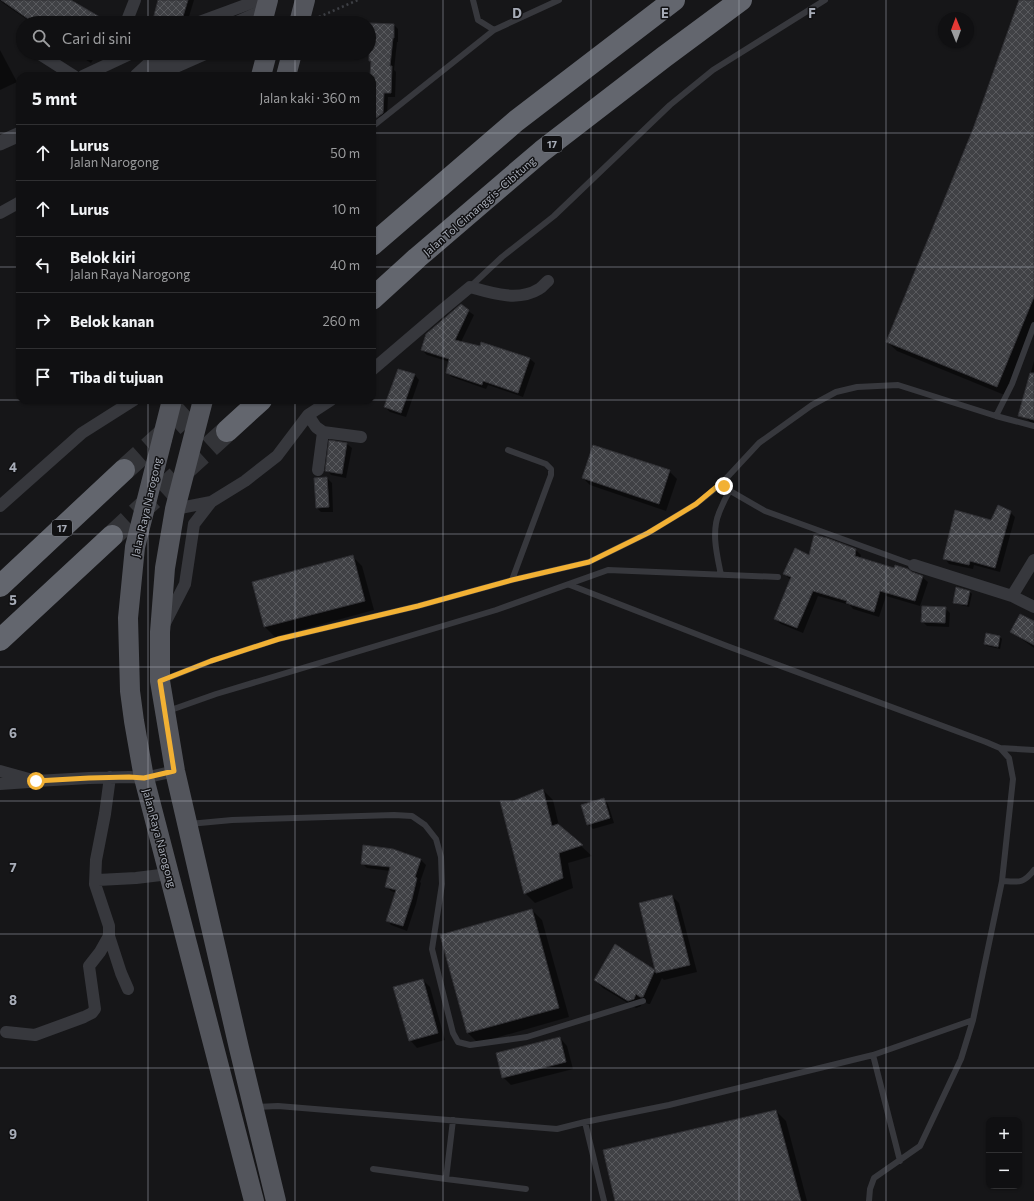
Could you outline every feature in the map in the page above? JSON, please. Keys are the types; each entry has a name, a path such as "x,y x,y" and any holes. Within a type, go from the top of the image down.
{"highway":[{"path":"376,242 516,121 674,0"},
{"name":"Jalan Tol Cimanggis–Cibitung","path":"376,295 417,258 542,152 664,57 742,0"},
{"path":"227,431 257,404"},
{"name":"17","path":"0,586 124,470"},
{"path":"0,640 112,536"}],"main road":[{"path":"305,0 306,16"},
{"path":"249,72 252,60"},
{"path":"262,72 265,60"},
{"path":"287,72 290,60"},
{"name":"Jalan Raya Narogong","path":"171,404 135,547 128,618 130,691 144,778 254,1201"},
{"path":"202,404 175,509 165,568 160,632 160,681 174,771 276,1201"}],"street":[{"path":"129,16 135,0"},
{"path":"232,16 268,9"},
{"path":"253,16 268,9"},
{"path":"49,60 68,72"},
{"path":"92,72 117,60"},
{"path":"141,72 149,65 159,60"},
{"path":"161,72 188,60"},
{"path":"0,142 16,136"},
{"path":"0,213 16,204"},
{"path":"376,366 440,310 470,287 502,295 515,296 540,289 548,280"},
{"path":"0,506 82,433 128,404"},
{"path":"160,632 185,584 194,524 211,502 245,481 277,456 308,415 325,404"},
{"path":"308,415 316,427 323,432 361,437"},
{"path":"318,470 323,432"},
{"path":"175,509 211,502"},
{"path":"1012,596 1034,560"},
{"path":"914,566 1012,596 1034,607"},
{"path":"0,771 36,781"},
{"path":"0,784 110,777 144,778 174,771"},
{"path":"110,777 105,814 96,860 96,884 109,926 109,936 128,989"},
{"path":"96,882 98,880 136,878 169,874"},
{"path":"6,1032 35,1035 92,1013 94,1009 88,966 100,952 109,936"}],"lane":[{"path":"472,0 478,20 494,30"},
{"path":"376,124 494,30 558,0"},
{"path":"470,287 502,257 554,216 670,105 713,70 825,0"},
{"path":"996,416 1012,384 1034,325"},
{"path":"160,681 211,661 279,639 418,606 512,580 589,562 654,529 696,504 720,484 759,444 812,405 836,392 857,387 898,385 996,416 1034,426"},
{"path":"508,450 546,464 551,469 551,476 512,580"},
{"path":"720,484 766,511 914,566"},
{"path":"721,575 717,558 715,532 718,513 730,490"},
{"path":"165,712 216,694 496,610 608,570 778,577"},
{"path":"570,584 727,646 1000,748 1034,750"},
{"path":"869,1201 870,1189 874,1178 920,1146 961,1059 973,1020 1002,881 1013,779 1009,758 1000,748"},
{"path":"187,824 232,820 394,815 412,816 425,825 436,839 441,856 442,884 432,949 453,1033 458,1042 470,1045 527,1036 643,1001"},
{"path":"1002,881 1021,882 1027,879 1034,870"},
{"path":"253,1107 278,1106 557,1129 669,1105 873,1055 973,1020"},
{"path":"873,1055 900,1161"},
{"path":"446,1179 453,1120"},
{"path":"585,1122 604,1201"},
{"path":"373,1169 526,1189"}],"path":[{"path":"320,16 358,0"}],"building":[{"path":"1,0 71,0 98,16 24,16"},
{"path":"158,0 188,0 183,16 154,16"},
{"path":"1019,0 1034,0 1034,297 997,387 886,342 973,129"},
{"path":"376,23 394,24 394,38 390,66 392,66 391,93 384,93 383,113 376,118 376,72 370,72 371,61 369,61 376,60"},
{"path":"461,304 469,310 455,340 480,346 481,342 530,358 518,393 483,381 482,385 446,373 449,359 421,350 426,334"},
{"path":"398,369 415,374 401,413 384,407"},
{"path":"1030,373 1034,373 1034,420 1018,416"},
{"path":"329,440 347,443 342,474 325,471"},
{"path":"593,445 670,470 659,504 582,478"},
{"path":"327,477 329,507 316,508 314,478"},
{"path":"998,505 1011,511 995,568 970,561 969,565 943,559 955,510 991,520"},
{"path":"814,535 827,538 856,549 855,556 894,568 895,565 923,576 915,601 880,591 874,612 846,603 847,601 813,591 797,628 774,619 791,577 783,574 795,548 809,555"},
{"path":"353,555 365,601 264,627 252,582"},
{"path":"956,587 970,591 967,605 953,603"},
{"path":"922,606 946,607 945,623 921,622"},
{"path":"1020,614 1034,621 1034,645 1010,632"},
{"path":"986,633 1000,636 998,647 984,644"},
{"path":"543,789 552,826 558,824 583,845 559,853 563,878 524,894 500,801 513,801"},
{"path":"604,798 610,818 587,825 581,805"},
{"path":"363,845 393,849 421,859 415,877 417,878 412,899 403,926 386,921 396,890 385,887 390,867 361,864"},
{"path":"672,895 690,965 656,973 639,903"},
{"path":"532,909 559,1008 467,1033 440,935"},
{"path":"615,944 655,970 643,997 636,994 634,999 628,1001 594,980"},
{"path":"423,979 438,1033 409,1041 393,987"},
{"path":"560,1037 566,1062 502,1078 496,1053"},
{"path":"776,1110 801,1201 615,1201 603,1150"}],"tunnel":[{"path":"124,470 198,404"},
{"path":"112,536 227,431"}],"route":[{"path":"36,781 89,778 144,778 174,771 160,681 211,661 279,639 418,606 512,580 589,562 648,533 696,504 720,484 724,486"}]}
